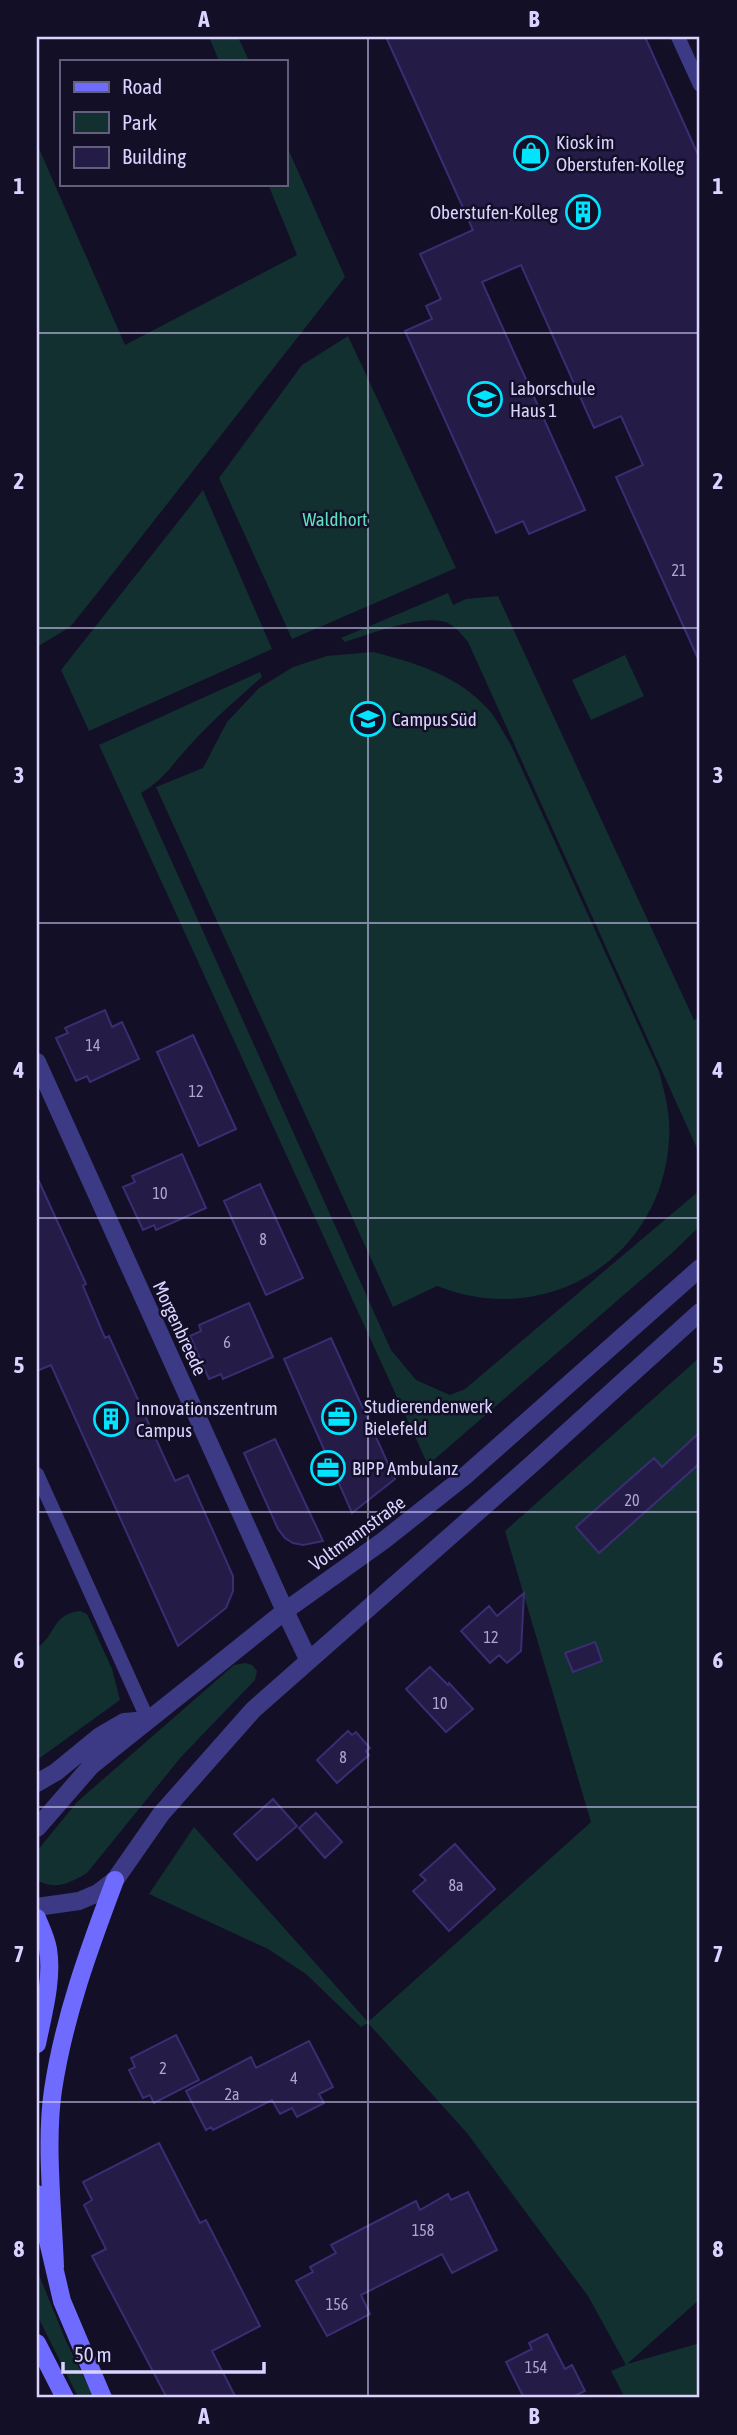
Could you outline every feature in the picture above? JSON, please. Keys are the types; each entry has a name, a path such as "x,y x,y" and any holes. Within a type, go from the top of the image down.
{"main road":[{"path":"55,2267 50,2129 53,2092 74,1994 115,1880"},
{"path":"37,1918 49,1953 46,1999 37,2044"},
{"path":"37,2194 62,2301 103,2398"},
{"path":"37,2343 65,2398"}],"street":[{"name":"Morgenbreede","path":"37,1062 308,1659"},
{"name":"Voltmannstraße","path":"37,1828 91,1766 285,1611 383,1541 465,1476 700,1268"},
{"path":"37,1906 79,1901 98,1893 115,1880 161,1814 253,1710 533,1464 700,1312"},
{"path":"37,1783 56,1772 100,1736 124,1723 148,1720"}],"lane":[{"path":"678,37 700,85"},
{"path":"37,1474 148,1720"}],"green space":[{"path":"209,37 238,37 249,60 219,60"},
{"path":"37,144 125,345 297,255 269,186 287,186 287,146 345,277 70,627 37,647"},
{"name":"Waldhort","path":"348,336 456,568 292,639 219,478 302,365"},
{"path":"203,490 272,649 89,731 61,670"},
{"path":"448,593 453,605 466,599 498,596 694,1020 700,1017 700,1155 468,642 451,625 437,621 397,626 345,642 341,638"},
{"path":"373,652 420,666 449,679 476,697 494,717 511,745 659,1071 668,1113 669,1140 662,1182 645,1219 622,1250 592,1274 557,1290 519,1298 478,1297 437,1286 393,1307 156,787 203,768 227,722 259,688 293,667 327,656"},
{"path":"625,655 644,696 591,720 572,680"},
{"path":"260,672 262,677 208,726 163,776 141,793 391,1350 416,1380 450,1395 465,1389 700,1190 700,1226 428,1465 99,745"},
{"path":"700,1357 700,2299 627,2364 700,2343 700,2398 625,2398 611,2371 626,2365 588,2296 467,2133 368,2023 361,2027 306,1974 268,1949 149,1894 194,1827 368,2022 591,1822 505,1531"},
{"path":"80,1611 87,1614 112,1669 120,1700 37,1760 37,1648 64,1616"},
{"path":"234,1665 252,1665 257,1671 255,1680 181,1757 87,1873 68,1883 56,1885 37,1880 37,1851 77,1802"},
{"path":"37,2270 92,2398 79,2398 77,2395 37,2315"}],"building":[{"name":"Oberstufen-Kolleg","path":"386,37 645,37 700,159 700,663 616,477 643,465 621,416 594,428 521,265 482,282 585,510 529,534 523,521 496,533 405,331 432,319 426,306 441,299 420,254 473,230"},
{"path":"105,1010 112,1027 122,1022 139,1059 90,1082 87,1076 76,1081 56,1038 68,1033 65,1028"},
{"path":"193,1035 236,1129 199,1146 157,1052"},
{"path":"182,1154 206,1208 156,1230 154,1225 143,1230 123,1187 135,1182 132,1176"},
{"name":"Innovationszentrum Campus","path":"37,1177 86,1284 83,1286 105,1338 109,1336 175,1481 188,1475 233,1576 233,1591 226,1608 178,1646 51,1365 37,1371"},
{"path":"260,1184 303,1278 266,1295 224,1201"},
{"path":"249,1303 273,1357 223,1379 221,1374 209,1379 190,1336 201,1331 199,1325"},
{"path":"331,1338 395,1479 352,1513 284,1359"},
{"path":"700,1432 700,1463 599,1553 576,1527 654,1458 662,1467"},
{"path":"275,1439 323,1541 303,1545 293,1543 278,1529 244,1453"},
{"path":"524,1593 521,1651 507,1663 499,1655 490,1663 461,1631 489,1606 497,1616"},
{"path":"595,1642 602,1661 573,1672 565,1653"},
{"path":"430,1667 473,1709 446,1732 406,1689"},
{"path":"348,1731 352,1735 356,1732 370,1748 366,1751 369,1755 337,1783 317,1760"},
{"path":"273,1799 297,1826 257,1860 234,1834"},
{"path":"316,1813 342,1842 325,1858 299,1828"},
{"path":"455,1844 495,1889 449,1931 413,1891 426,1880 420,1875"},
{"path":"176,2035 199,2080 154,2103 150,2095 143,2098 129,2070 135,2067 131,2058"},
{"path":"309,2041 333,2087 319,2094 324,2103 297,2117 292,2108 280,2114 272,2100 213,2130 211,2127 206,2130 186,2091 251,2057 256,2068"},
{"path":"159,2143 200,2223 206,2220 260,2326 212,2351 236,2398 167,2398 92,2256 106,2249 84,2205 92,2200 83,2182"},
{"path":"468,2192 497,2250 452,2273 442,2254 361,2295 370,2314 327,2336 296,2281 313,2272 310,2267 336,2253 331,2245 416,2201 420,2210 448,2194 451,2200"},
{"path":"547,2334 565,2369 572,2365 585,2391 570,2398 524,2398 506,2362 532,2349 529,2343"}],"place":[{"name":"Kiosk im Oberstufen-Kolleg","path":"531,153"},
{"name":"Oberstufen-Kolleg","path":"583,212"},
{"name":"Laborschule Haus 1","path":"485,399"},
{"name":"Campus Süd","path":"368,719"},
{"name":"Studierendenwerk Bielefeld","path":"339,1417"},
{"name":"Innovationszentrum Campus","path":"111,1419"},
{"name":"BIPP Ambulanz","path":"328,1468"}]}
